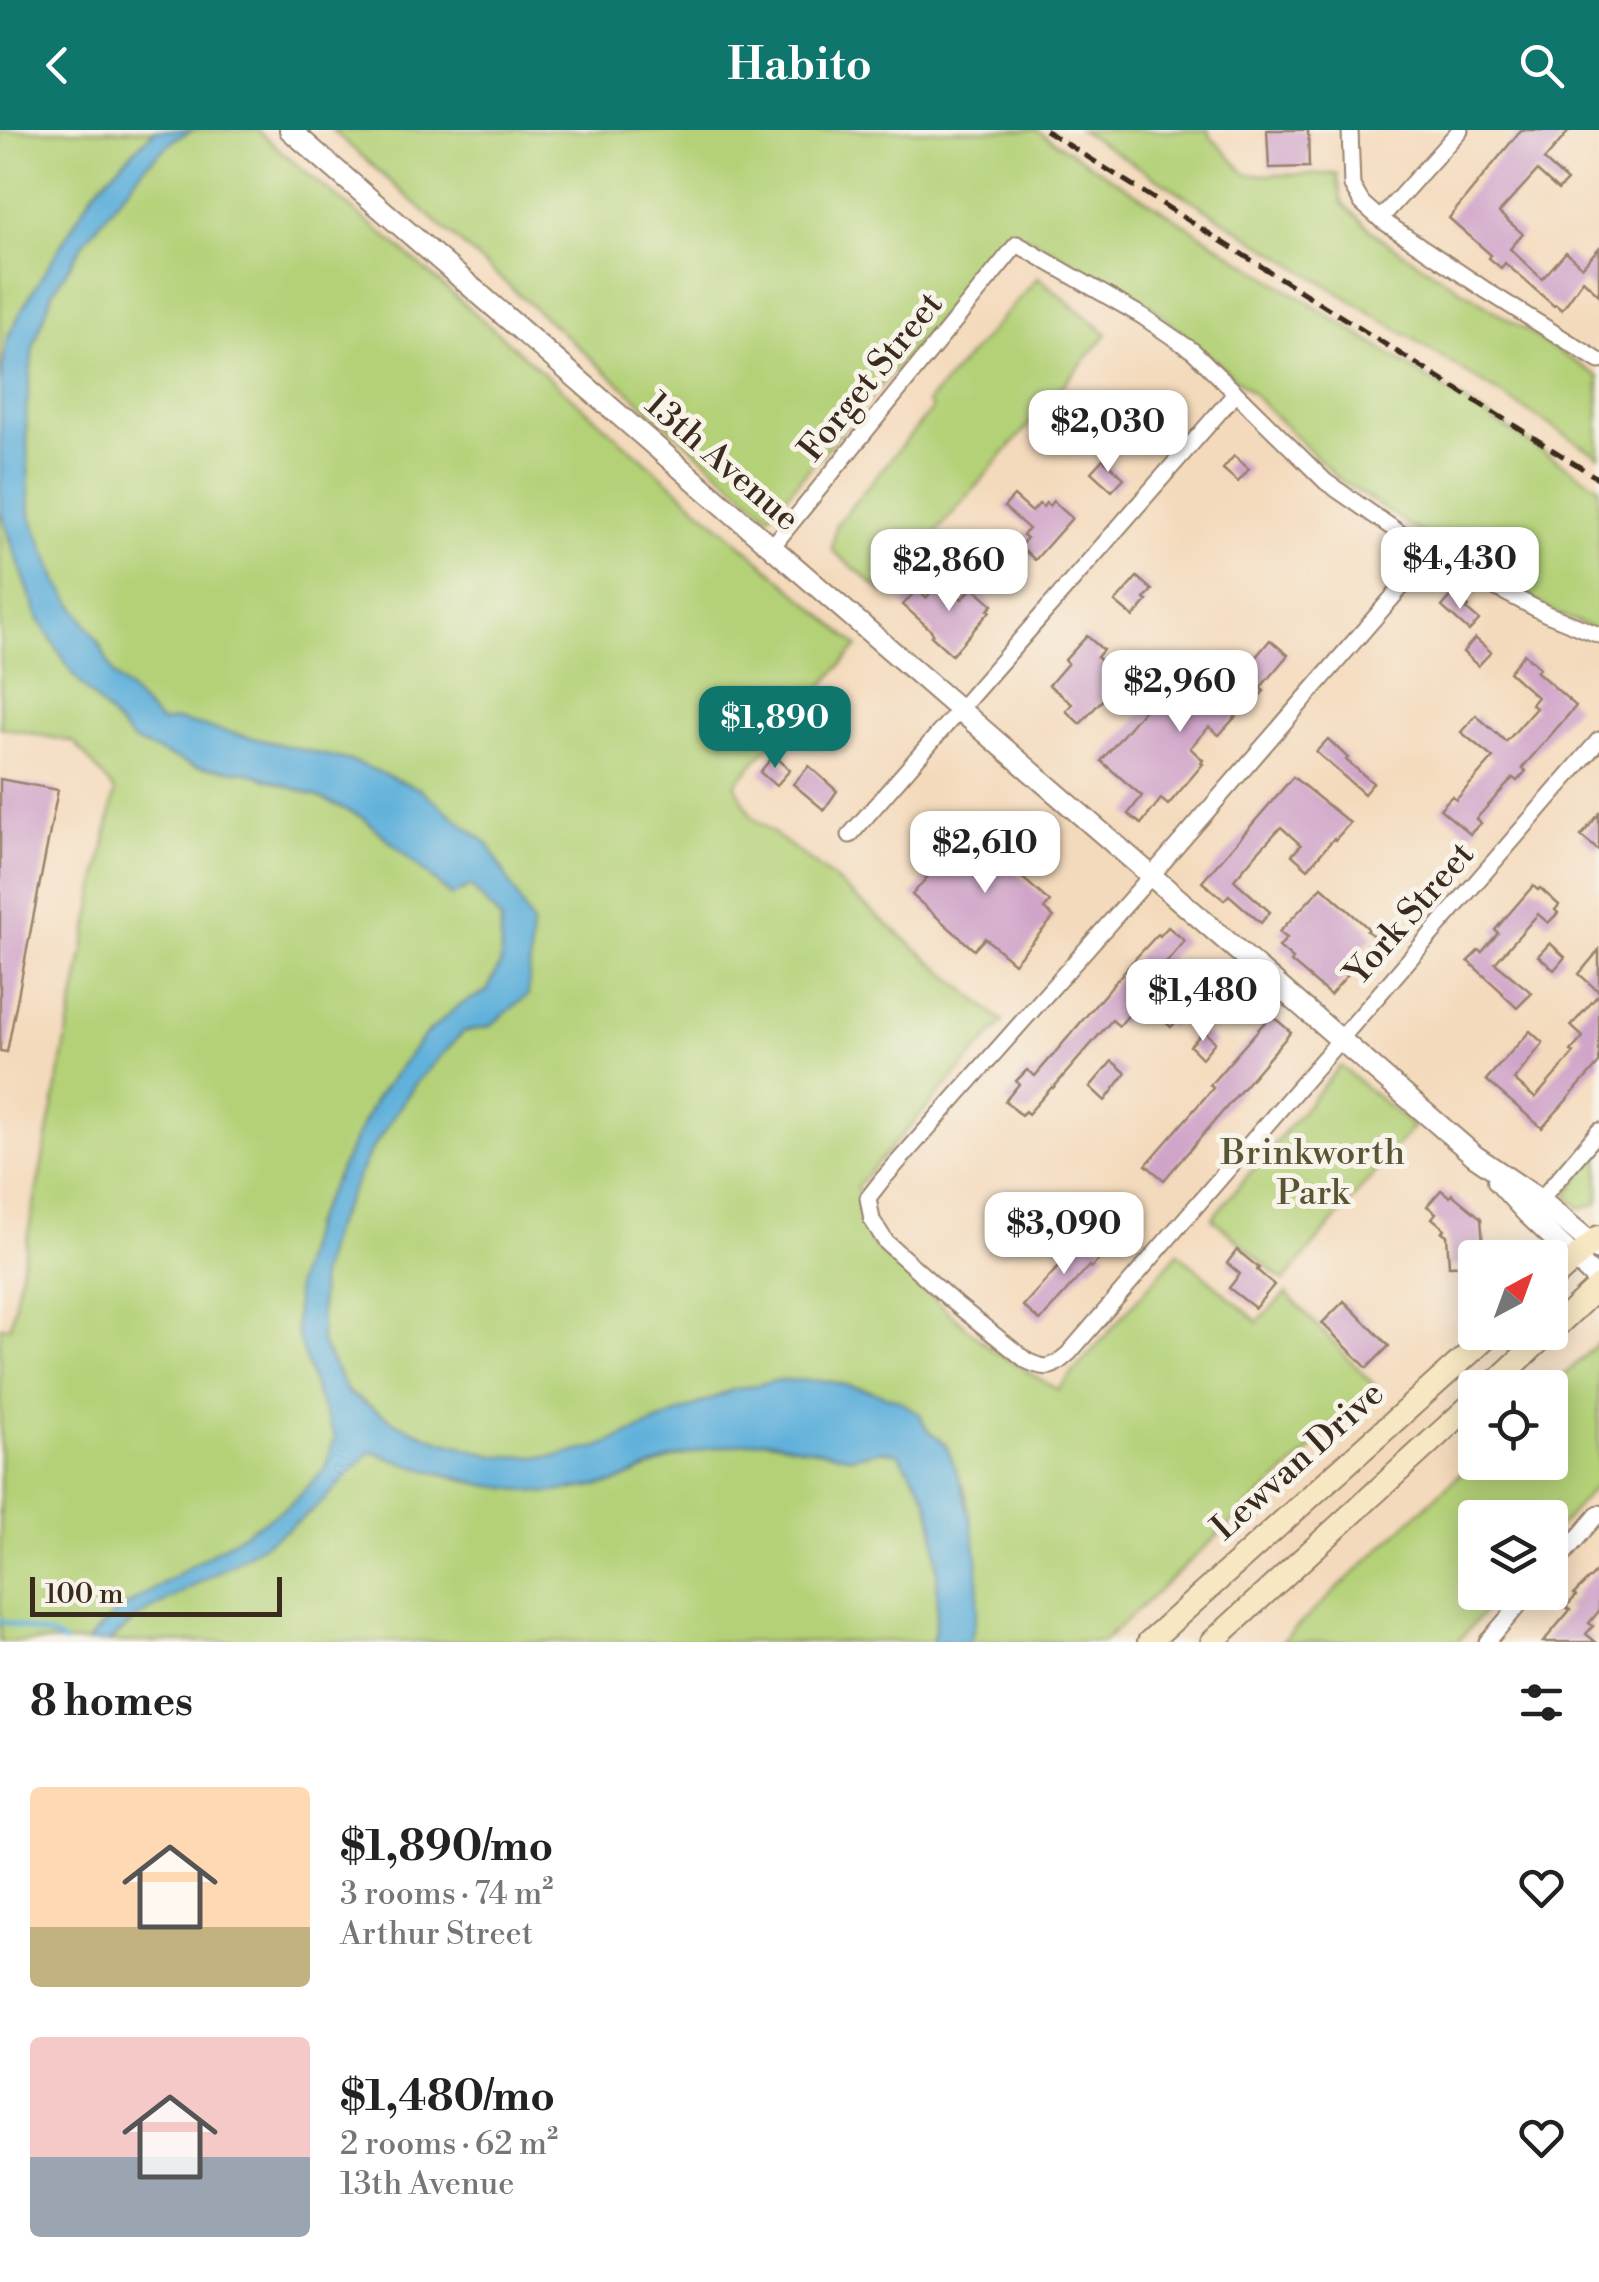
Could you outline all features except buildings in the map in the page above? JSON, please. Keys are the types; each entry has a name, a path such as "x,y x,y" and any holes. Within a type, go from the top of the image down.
{"main road":[{"path":"1568,1267 1591,1248"},
{"path":"1568,1314 1599,1284"},
{"name":"Lewvan Drive","path":"1149,1642 1473,1350"},
{"path":"1509,1370 1531,1350"},
{"path":"1212,1642 1458,1417"}],"street":[{"name":"13th Avenue","path":"290,130 1475,1156 1527,1213 1591,1248"},
{"path":"1350,130 1352,186 1362,204 1487,291 1598,359"},
{"path":"1380,219 1460,130"},
{"name":"Forget Street","path":"771,548 1017,244 1142,316 1194,351 1235,394"},
{"path":"850,835 1235,394 1326,482 1430,554 1599,636"},
{"path":"1151,876 1430,554"},
{"name":"York Street","path":"1151,876 868,1198 872,1220 886,1242 952,1301 1027,1361 1041,1367 1054,1366 1069,1353 1599,740"},
{"path":"1540,1200 1599,1131"},
{"name":"13th Avenue","path":"1475,1156 1540,1200 1591,1248 1599,1284"},
{"path":"1568,1549 1599,1514"},
{"path":"1487,1642 1515,1610"}],"green space":[{"path":"0,130 155,130 94,191 7,339 0,385"},
{"path":"194,130 257,130 387,237 858,646 735,784 752,817 830,876 1003,1022 857,1186 871,1243 992,1350 1058,1390 1178,1253 1258,1322 1286,1293 1377,1388 1103,1642 970,1642 977,1611 977,1568 965,1490 946,1445 898,1400 868,1390 827,1381 780,1380 732,1390 599,1447 551,1457 495,1456 438,1440 398,1424 348,1392 321,1342 320,1277 331,1233 370,1152 415,1084 463,1032 490,1026 532,924 355,762 176,720 161,723 113,675 99,643 59,585 30,514 26,415 33,347 53,292 82,245 145,166 176,138"},
{"path":"332,130 1036,130 1599,487 1599,631 1556,613 1430,539 1337,478 1252,393 1152,307 1031,239 1011,235 769,515"},
{"path":"1080,130 1209,130 1209,135 1247,175 1337,174 1342,203 1381,239 1599,377 1599,456"},
{"path":"1038,277 1107,334 884,593 832,550 836,525 932,409 928,402"},
{"path":"0,510 39,620 194,766 247,772 319,797 364,818 451,896 471,886 501,920 501,963 487,991 458,1006 424,1036 376,1098 312,1225 317,1396 336,1437 325,1469 290,1505 115,1613 87,1642 0,1642 0,1326 10,1327 115,791 74,742 0,727"},
{"name":"Brinkworth Park","path":"1340,1066 1413,1127 1284,1281 1212,1218"},
{"path":"1599,1151 1599,1203 1579,1208 1567,1194"},
{"path":"1599,1342 1599,1482 1568,1517 1568,1500 1458,1500 1458,1610 1486,1610 1457,1642 1281,1642 1458,1476 1458,1480 1568,1480 1568,1372"},
{"path":"765,1440 852,1457 882,1450 899,1454 922,1489 931,1514 937,1592 932,1642 108,1642 140,1616 288,1529 321,1503 371,1451 485,1485 547,1493 615,1483 669,1459"}],"water":[{"path":"155,130 194,130 176,138 145,166 82,245 53,292 33,347 26,415 30,514 59,584 99,643 114,675 161,723 176,720 355,762 420,789 489,845 532,924 528,995 490,1026 463,1032 415,1084 370,1152 331,1233 320,1277 321,1342 348,1393 398,1424 438,1440 495,1456 551,1457 599,1447 732,1390 780,1380 827,1381 898,1400 921,1415 926,1427 945,1445 962,1488 978,1570 977,1611 970,1642 932,1642 937,1592 931,1514 922,1489 899,1454 882,1450 852,1457 765,1440 669,1459 615,1483 547,1493 485,1485 371,1451 321,1503 288,1529 140,1616 108,1642 87,1642 115,1613 290,1505 325,1469 335,1437 296,1331 296,1284 312,1225 376,1098 424,1036 458,1006 487,991 501,963 501,920 471,886 452,896 364,818 319,797 247,772 194,766 133,741 75,677 39,620 0,510 0,385 7,339 94,191"}],"waterway":[{"path":"0,1621 64,1642"}],"railway":[{"path":"1045,130 1599,479"}]}
